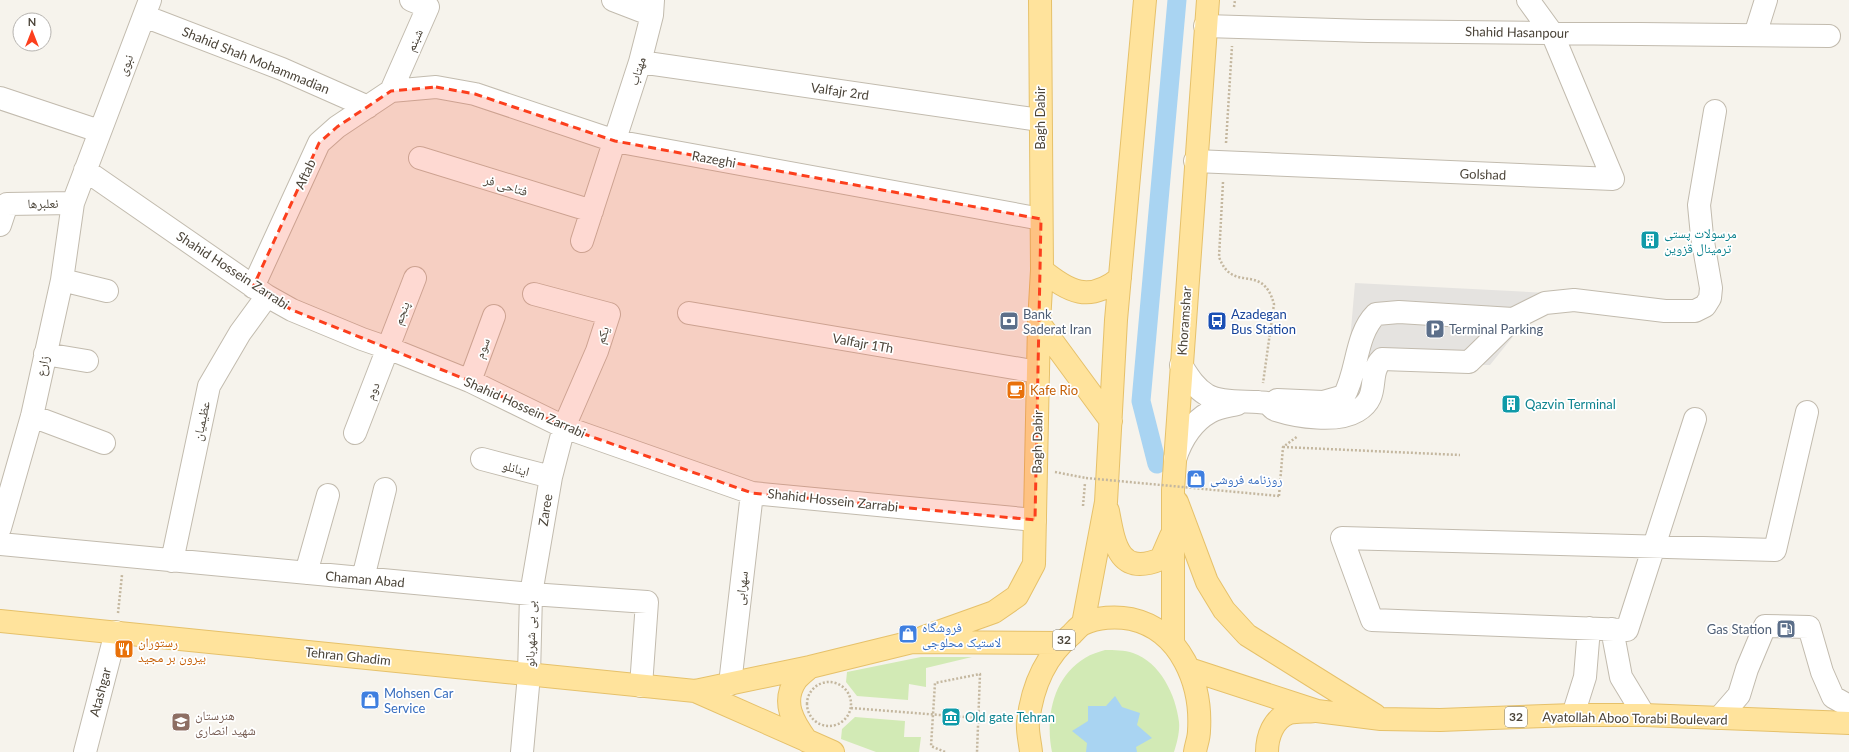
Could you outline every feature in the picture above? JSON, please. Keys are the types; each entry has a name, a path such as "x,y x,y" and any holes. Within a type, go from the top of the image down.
{"main road":[{"name":"Bagh Dabir","path":"912,642 994,612 1016,596 1034,564 1039,323 1042,270 1040,0"},
{"path":"1083,624 1106,502 1120,278 1145,0"},
{"name":"Khoramshar","path":"1173,642 1173,490 1195,161 1208,0"},
{"path":"1042,270 1066,288 1077,292 1089,293 1100,291 1111,286 1120,278"},
{"path":"1039,323 1111,422"},
{"path":"1173,490 1208,582 1224,610 1247,635 1381,719"},
{"path":"1106,502 1113,540 1120,554 1132,563 1148,564 1161,559 1173,532"},
{"name":"32","path":"1031,752 1028,723 1033,694 1044,667 1061,643 1083,624 1102,618 1121,617 1140,621 1158,630 1173,642 1189,669 1198,700 1199,732 1195,752"},
{"name":"Tehran Ghadim","path":"0,620 695,691"},
{"path":"695,691 810,667 912,642 1061,643"},
{"path":"807,741 795,725 790,709 790,695 796,679 810,667"},
{"name":"Ayatollah Aboo Torabi Boulevard","path":"1189,669 1317,711 1381,719 1440,720 1573,715 1644,715 1849,723"},
{"path":"695,691 833,752"},
{"path":"1267,752 1269,734 1281,719 1289,714 1317,711"}],"street":[{"name":"شبنم","path":"391,91 428,6 411,0"},
{"path":"613,0 653,8"},
{"path":"1528,0 1552,33"},
{"path":"1755,35 1766,0"},
{"name":"Shahid Shah Mohammadian","path":"147,8 368,107"},
{"name":"نبوی","path":"99,131 147,8"},
{"name":"مهتاب","path":"615,141 640,62 653,8"},
{"name":"Shahid Hasanpour","path":"1205,26 1368,31 1829,36"},
{"name":"Golshad","path":"1195,161 1612,179 1552,33"},
{"name":"Valfajr 2rd","path":"640,62 1040,120"},
{"name":"Razeghi","path":"391,91 436,86 475,94 615,141 1041,220"},
{"name":"Aftab","path":"260,292 319,143 337,127 391,91"},
{"path":"0,98 99,131"},
{"path":"1181,365 1193,383 1207,395 1216,399 1264,403 1274,410 1309,417 1336,418 1356,412 1366,404 1372,395 1377,364 1382,359 1469,362 1513,319 1544,303 1574,300 1665,311 1695,311 1705,306 1710,298 1711,288 1702,236 1699,205 1715,110"},
{"name":"نعلبرها","path":"0,222 7,204 73,203 99,131"},
{"path":"582,241 615,141"},
{"name":"فتاحی فر","path":"420,158 592,211"},
{"name":"Shahid Hossein Zarrabi","path":"85,170 260,292 299,313 470,381 564,427 752,493 1035,520"},
{"name":"زارع","path":"0,528 32,416 62,280 73,203"},
{"name":"پنجم","path":"388,348 415,278"},
{"path":"62,280 107,291"},
{"name":"عظیمیان","path":"172,561 209,386 240,333 260,292"},
{"name":"یکم","path":"534,294 609,314 597,351 564,427"},
{"path":"1175,459 1181,442 1193,426 1210,412 1246,403 1264,403 1276,400 1323,402 1344,396 1349,386 1365,330 1370,320 1376,314 1399,312 1513,319"},
{"name":"Valfajr 1Th","path":"689,314 1038,372"},
{"name":"سوم","path":"470,381 494,316"},
{"name":"دوم","path":"355,433 388,348"},
{"path":"45,354 87,361"},
{"path":"1695,419 1654,546 1627,630 1372,620 1342,538 1654,546 1775,550 1807,412"},
{"path":"32,416 104,443"},
{"name":"Zaree","path":"531,594 551,477 564,427"},
{"name":"اینانلو","path":"482,459 551,477"},
{"path":"363,578 385,489"},
{"name":"سهرابی","path":"730,684 752,493"},
{"path":"306,573 328,495"},
{"name":"Chaman Abad","path":"0,544 531,594 647,602 641,686"},
{"name":"بی بی شهربانو","path":"522,752 530,675 531,594"},
{"path":"1719,718 1739,695 1747,669 1764,626 1809,627 1822,672 1833,697 1849,706"},
{"path":"1573,715 1585,677 1589,628"},
{"path":"1612,629 1621,677 1644,715"},
{"name":"Atashgar","path":"85,752 116,632"}],"path":[{"path":"1235,0 1219,257 1222,267 1227,272 1264,284 1271,294 1274,304 1264,403"},
{"path":"1036,468 1086,478 1279,496 1283,447 1460,455"},
{"path":"116,632 123,556"},
{"path":"945,752 931,746 935,683 980,674 977,752"},
{"path":"830,682 844,687 851,700 851,708 849,715 844,721 830,727 823,726 811,718 807,704 811,691 816,686 830,682"},
{"path":"851,708 978,718"}],"highlighted area":[{"path":"436,87 475,94 615,141 1041,219 1035,520 752,493 564,427 470,381 292,310 253,287 319,143 337,127 391,91"}],"green space":[{"path":"1105,650 1127,651 1143,657 1159,672 1174,701 1179,722 1178,737 1174,752 1052,752 1050,739 1051,712 1059,687 1065,676 1074,666 1087,657"},
{"path":"921,657 972,657 926,668 926,687 909,684 908,700 857,696 846,682 847,672"},
{"path":"855,717 905,721 904,737 921,737 919,752 876,752 841,739 842,729"}],"shaded area":[{"name":"Terminal Parking","path":"1355,283 1548,293 1490,365 1348,364"}],"water":[{"path":"1115,696 1122,707 1140,713 1137,725 1152,738 1136,747 1137,752 1086,752 1087,743 1072,731 1088,721 1088,706 1106,706"}],"waterway":[{"path":"1157,464 1141,401 1177,0"}],"place":[{"name":"مرسولات پستی ترمینال قزوین","path":"1650,240"},
{"name":"Bank Saderat Iran","path":"1009,321"},
{"name":"Azadegan Bus Station","path":"1217,321"},
{"name":"Terminal Parking","path":"1435,329"},
{"name":"Kafe Rio","path":"1016,390"},
{"name":"Qazvin Terminal","path":"1511,404"},
{"name":"روزنامه فروشی","path":"1196,479"},
{"name":"Gas Station","path":"1786,629"},
{"name":"فروشگاه لاستیک محلوجی","path":"908,634"},
{"name":"رستوران بیرون بر مجید","path":"124,649"},
{"name":"Mohsen Car Service","path":"370,700"},
{"name":"Old gate Tehran","path":"951,717"},
{"name":"هنرستان شهید انصاری","path":"181,722"}]}
